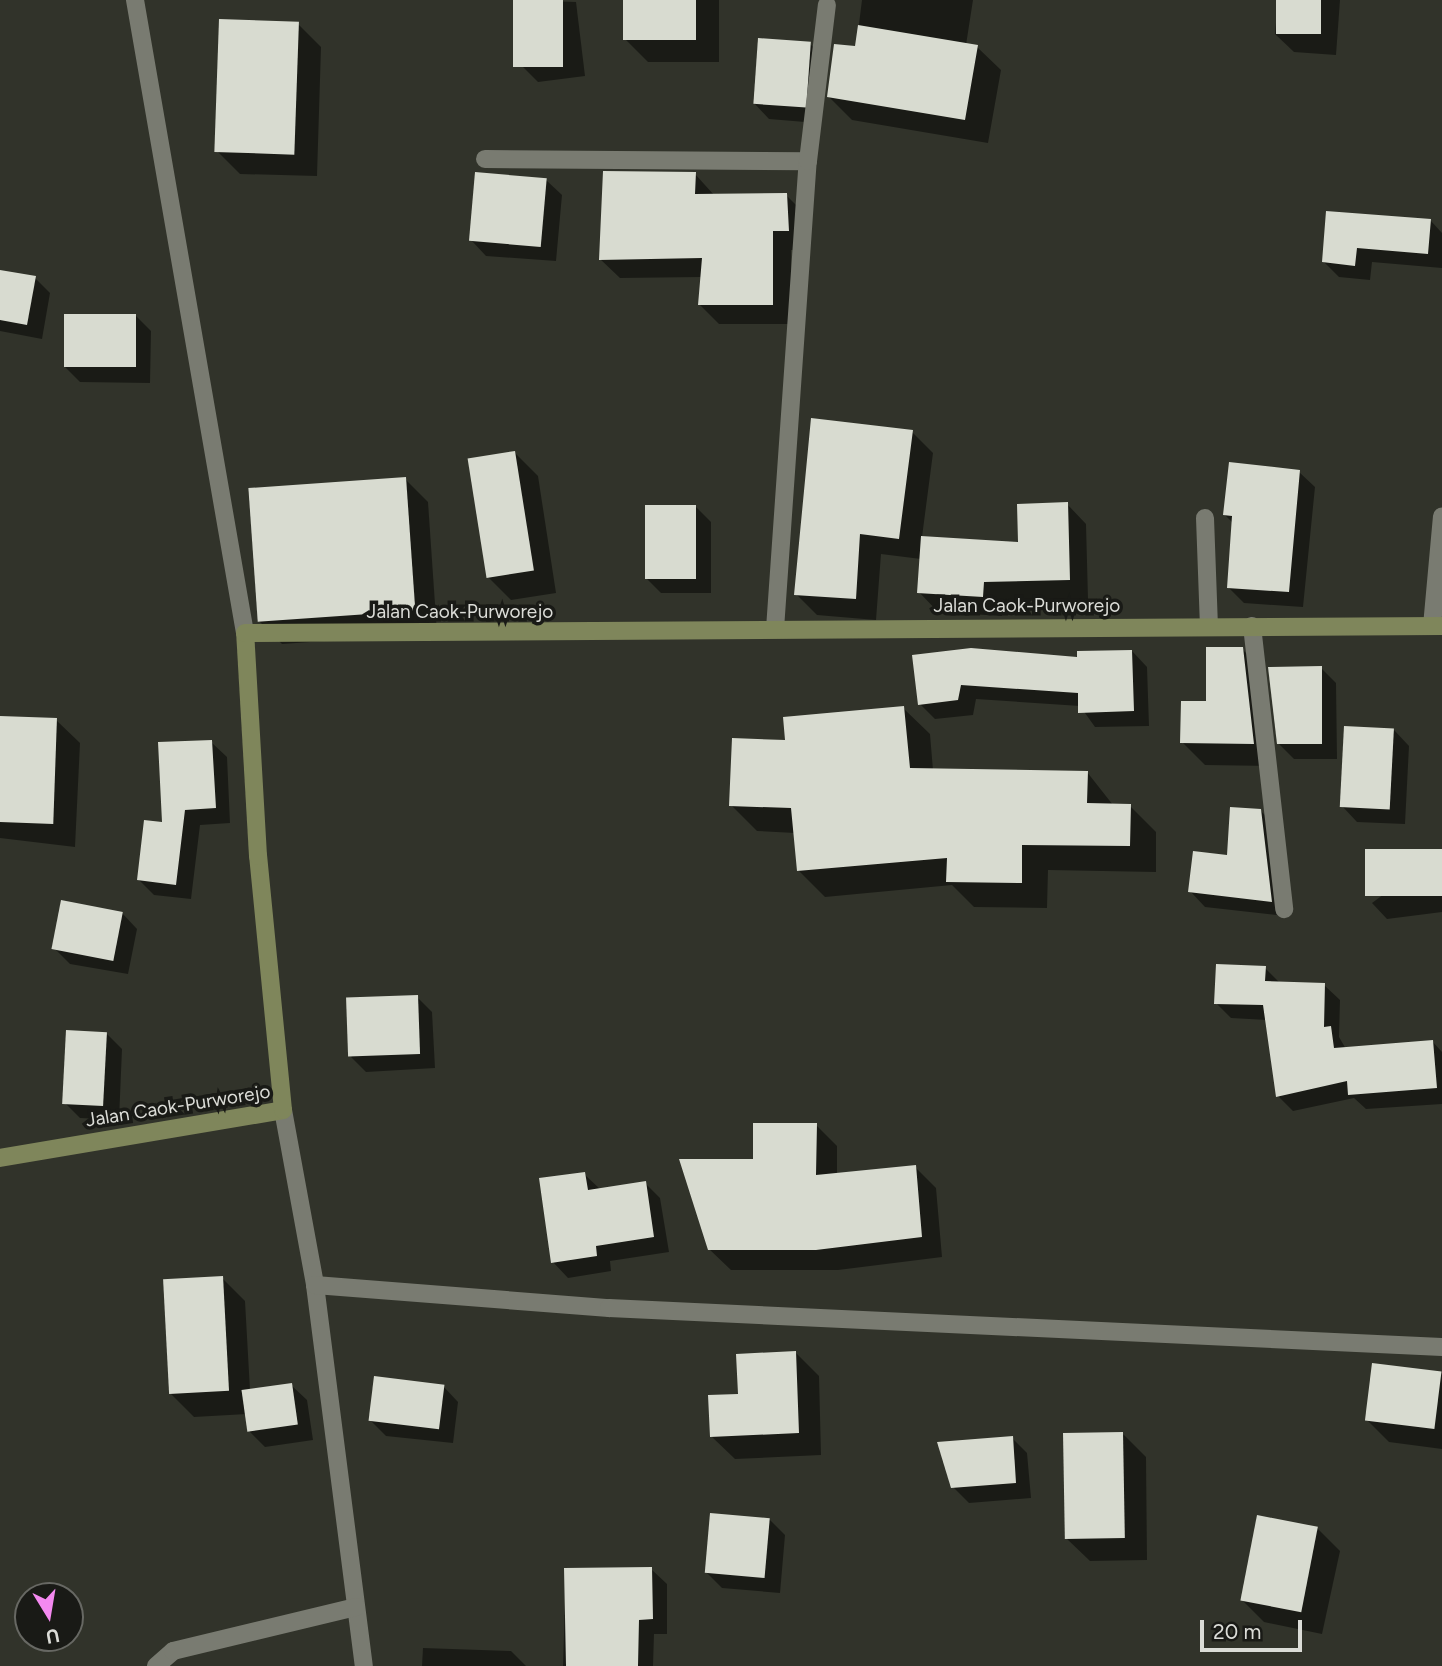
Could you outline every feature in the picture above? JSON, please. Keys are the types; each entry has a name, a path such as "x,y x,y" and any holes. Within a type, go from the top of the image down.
{"street":[{"path":"135,0 245,633"},
{"path":"775,629 808,161 828,4"},
{"path":"485,159 808,161"},
{"path":"1437,626 1442,516"},
{"path":"1205,517 1209,626"},
{"path":"1252,626 1284,909"},
{"name":"Jalan Caok-Purworejo","path":"0,1158 283,1110 257,856 245,633 1437,626"},
{"path":"283,1110 315,1285 364,1666"},
{"path":"315,1285 609,1308 1442,1347"},
{"path":"156,1666 173,1651 356,1607"}],"building":[{"path":"513,0 563,0 563,67 513,67"},
{"path":"623,0 696,0 696,40 623,40"},
{"path":"1276,0 1321,0 1321,34 1276,34"},
{"path":"219,19 299,22 294,155 214,152"},
{"path":"858,25 978,45 965,120 827,97 834,44 855,46"},
{"path":"758,38 811,42 806,108 753,104"},
{"path":"603,171 696,172 695,194 787,193 789,231 773,231 773,305 698,305 702,258 599,260"},
{"path":"475,172 547,178 541,247 469,241"},
{"path":"1326,211 1431,219 1428,254 1357,248 1355,266 1322,262"},
{"path":"0,270 36,276 27,325 0,320"},
{"path":"64,314 136,314 136,367 64,367"},
{"path":"811,418 913,430 899,539 860,534 856,599 794,595"},
{"path":"515,451 534,571 487,578 468,459"},
{"path":"1229,462 1300,470 1289,592 1227,588 1232,516 1223,515"},
{"path":"406,477 415,611 258,622 248,488"},
{"path":"1068,502 1070,580 984,582 983,597 917,593 921,536 1018,542 1017,504"},
{"path":"645,505 696,505 696,579 645,579"},
{"path":"1206,647 1243,647 1254,744 1180,743 1181,701 1206,701"},
{"path":"971,648 1077,657 1077,651 1132,650 1134,711 1078,713 1078,693 961,685 958,700 918,705 912,655"},
{"path":"1322,666 1322,744 1277,744 1268,667"},
{"path":"904,706 910,768 1088,771 1087,803 1131,804 1130,846 1022,845 1022,883 946,882 947,858 797,871 791,808 729,806 732,738 785,740 783,717"},
{"path":"0,716 57,718 53,824 0,822"},
{"path":"1344,726 1394,729 1390,810 1340,807"},
{"path":"212,740 216,808 185,810 176,885 137,880 144,820 162,822 158,742"},
{"path":"1230,807 1261,809 1272,902 1188,892 1193,851 1227,855"},
{"path":"1365,849 1442,849 1442,896 1365,896"},
{"path":"61,900 123,912 113,961 51,949"},
{"path":"1216,964 1266,966 1265,981 1325,983 1324,1027 1331,1026 1334,1048 1433,1040 1437,1088 1348,1095 1347,1081 1276,1097 1263,1005 1214,1004"},
{"path":"418,995 420,1054 348,1056 346,998"},
{"path":"66,1030 107,1032 103,1106 62,1104"},
{"path":"753,1123 817,1123 816,1175 916,1165 922,1237 816,1250 708,1250 679,1159 753,1159"},
{"path":"585,1172 588,1190 646,1181 654,1237 596,1246 597,1256 551,1263 539,1178"},
{"path":"223,1276 229,1391 169,1394 163,1279"},
{"path":"796,1351 799,1433 710,1437 708,1395 738,1394 736,1354"},
{"path":"1372,1363 1441,1372 1434,1429 1365,1421"},
{"path":"374,1376 444,1385 439,1429 369,1421"},
{"path":"292,1383 298,1425 247,1432 241,1390"},
{"path":"1123,1432 1125,1538 1065,1539 1063,1433"},
{"path":"1013,1436 1016,1483 951,1488 937,1442"},
{"path":"710,1513 770,1518 765,1578 705,1573"},
{"path":"1257,1515 1318,1527 1301,1612 1240,1600"},
{"path":"652,1567 653,1619 639,1620 638,1666 566,1666 564,1568"}]}
